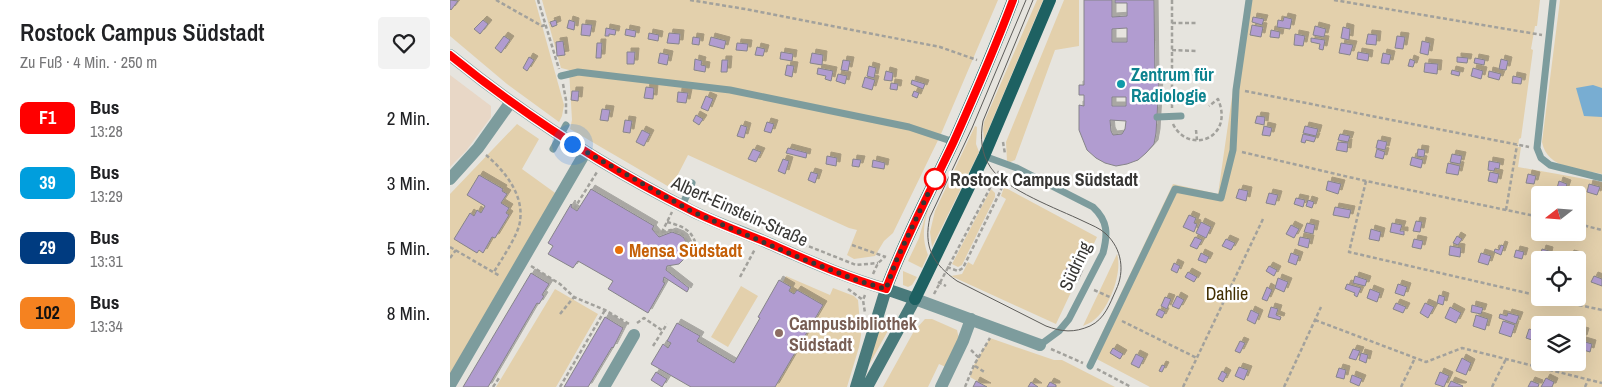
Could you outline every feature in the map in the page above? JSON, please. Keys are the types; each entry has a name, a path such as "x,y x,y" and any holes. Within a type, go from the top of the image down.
{"main road":[{"path":"856,387 896,261 954,142 988,65 1013,0"},
{"path":"867,387 915,299 984,156 1050,0"},
{"name":"Südring","path":"886,289 915,299"}],"street":[{"name":"Albert-Einstein-Straße","path":"450,55 510,103 585,153 677,208 859,281 886,289"},
{"path":"450,179 478,148 510,103"},
{"path":"450,385 585,153"},
{"name":"Südring","path":"915,299 1040,345"},
{"path":"941,387 963,341 971,319"},
{"path":"604,387 634,335"}],"lane":[{"path":"1090,366 1175,189 1221,198 1233,150 1236,90 1249,0"},
{"path":"1553,0 1537,148 1541,158 1550,165 1602,178"},
{"path":"561,76 578,72 730,90 909,127 954,142"},
{"path":"1157,117 1181,116"},
{"path":"553,149 566,124"},
{"name":"Südring","path":"984,156 1017,168 1093,207 1102,215 1105,224 1103,254 1069,319 1059,331 1040,345"},
{"path":"677,208 692,183"}],"path":[{"path":"496,0 542,26 545,25"},
{"path":"538,0 561,76 566,100 566,124"},
{"path":"690,0 940,47 978,60"},
{"path":"1172,0 1172,116 1176,131 1182,136 1197,140 1208,138 1217,131 1222,122 1218,99 1209,106"},
{"path":"1334,0 1549,36"},
{"path":"1172,22 1196,23"},
{"path":"1172,50 1196,51"},
{"path":"1172,74 1196,74"},
{"path":"1236,90 1537,148"},
{"path":"1196,130 1197,140"},
{"path":"1506,210 1517,144"},
{"path":"478,148 496,163 508,178 520,201 520,222 507,251 494,272"},
{"path":"1233,150 1366,181 1531,215"},
{"path":"574,209 598,172"},
{"path":"997,175 1009,178"},
{"path":"947,267 958,271 963,268 1000,194 1002,187 994,180"},
{"path":"1366,181 1349,252 1531,294"},
{"path":"662,232 677,208"},
{"path":"1183,387 1263,219"},
{"path":"667,222 686,229 696,242 697,252"},
{"path":"1586,226 1602,230"},
{"path":"655,232 670,230 682,234 690,245 691,252"},
{"path":"806,244 856,265 878,263"},
{"path":"852,245 896,261"},
{"path":"450,246 510,282"},
{"path":"740,277 755,249"},
{"path":"450,258 456,250"},
{"path":"523,261 560,284 574,297 605,310 632,326 648,313"},
{"path":"926,276 946,286"},
{"path":"1086,286 1112,298"},
{"path":"560,314 574,297"},
{"path":"863,300 865,312"},
{"path":"1284,387 1321,306"},
{"path":"1584,306 1602,310"},
{"path":"560,387 605,310"},
{"path":"1114,317 1197,358"},
{"path":"644,318 663,331"},
{"path":"1315,320 1426,362 1462,348 1602,383"},
{"path":"653,346 667,324"},
{"path":"965,387 974,366 990,338 993,328"},
{"path":"1401,387 1416,358"},
{"path":"1492,387 1506,359"},
{"path":"974,366 986,373"},
{"path":"493,387 499,378"},
{"path":"1585,387 1588,380"}],"shaded area":[{"path":"450,75 491,106 491,117 466,151 450,167"}],"green space":[{"path":"450,0 535,0 564,105 559,122 507,84 450,36"},
{"path":"542,0 998,0 941,134 893,233 884,241 875,256 854,259 847,255 857,230 688,155 671,188 570,129 572,120 569,70 561,68"},
{"path":"1037,0 1043,0 984,140 984,122"},
{"path":"1064,0 1079,0 1079,46 1055,50 1015,160 1007,161 1006,142"},
{"name":"Dahlie","path":"1246,0 1540,0 1537,26 1535,26 1531,49 1533,50 1521,138 1519,139 1518,147 1521,147 1518,167 1602,182 1602,387 1150,387 1091,356 1173,184 1218,194"},
{"path":"1560,0 1602,0 1602,174 1575,169 1557,163 1545,151 1542,142"},
{"path":"517,124 539,139 522,169 558,195 450,376 450,194"},
{"path":"975,126 977,127 976,144 979,152 932,247 930,232 935,211"},
{"path":"1004,187 1097,237 1056,324 951,276 962,274 968,262 973,265 1006,199 1001,196"},
{"path":"991,189 995,193 995,197 962,265 958,267 952,264"},
{"path":"927,210 924,233 928,255 922,268 908,261 919,238"},
{"path":"1117,254 1118,270 1116,280 1105,308 1093,321 1083,326"},
{"path":"903,271 917,277 912,285 908,287 903,285"},
{"path":"786,276 830,295 833,288 854,296 858,300 861,335 847,387 775,387 823,306 797,290 794,294 789,291 791,287 783,282"},
{"path":"741,286 758,296 728,347 711,337"},
{"path":"555,289 598,314 556,387 496,387"},
{"path":"925,319 932,319 957,330 959,339 948,368 939,364 928,387 883,387 914,331"},
{"path":"880,322 890,327 869,365"},
{"path":"990,338 1054,360 1062,360 1115,387 987,387 970,377 974,365"}],"water":[{"path":"1593,85 1602,88 1602,117 1584,116 1576,88"}],"building":[{"path":"450,0 458,1 451,10 450,9"},
{"name":"Zentrum für Radiologie","path":"1084,0 1112,0 1112,17 1127,16 1127,3 1115,3 1115,0 1154,0 1155,82 1159,82 1156,133 1154,144 1138,160 1116,166 1105,163 1087,150 1079,130 1079,105 1084,106 1084,95 1079,95 1079,85 1084,85","holes":["1127,28 1127,42 1112,42 1112,29","1112,97 1126,97 1126,106 1112,106","1110,120 1126,121 1122,134 1113,135"]},
{"path":"1253,17 1264,19 1262,25 1252,22"},
{"path":"1284,17 1292,19 1290,29 1277,27 1278,20 1283,21"},
{"path":"483,20 488,24 480,34 474,29"},
{"path":"556,20 557,25 552,27 550,22"},
{"path":"569,20 575,22 574,30 567,28"},
{"path":"582,24 592,25 590,36 581,35"},
{"path":"1252,25 1263,27 1261,37 1250,35"},
{"path":"1315,26 1326,29 1324,37 1313,35"},
{"path":"1343,27 1350,29 1349,40 1341,38"},
{"path":"606,28 616,30 615,35 609,34 609,36 605,36"},
{"path":"626,29 636,31 635,37 625,35"},
{"path":"1271,30 1280,32 1279,38 1270,37"},
{"path":"649,33 659,35 658,41 648,39"},
{"path":"669,33 680,34 679,44 667,43"},
{"path":"1295,34 1305,36 1303,46 1294,45"},
{"path":"1368,34 1377,35 1376,45 1366,44"},
{"path":"504,36 510,40 501,53 495,48"},
{"path":"1397,36 1405,37 1403,49 1395,48"},
{"path":"693,37 700,38 699,45 692,44"},
{"path":"711,37 726,41 724,49 709,45"},
{"path":"1311,38 1325,40 1323,50 1319,49 1320,44 1311,42"},
{"path":"563,41 565,55 557,56 556,42"},
{"path":"1422,41 1430,43 1428,55 1420,53"},
{"path":"597,43 602,43 601,58 596,58"},
{"path":"737,43 748,44 747,51 736,50"},
{"path":"1341,43 1353,45 1350,55 1339,53"},
{"path":"757,47 765,49 763,56 755,55"},
{"path":"627,52 635,52 634,64 627,64"},
{"path":"781,52 793,54 792,61 780,59"},
{"path":"1358,52 1369,54 1368,61 1357,59"},
{"path":"660,53 669,55 667,65 658,63"},
{"path":"812,53 823,55 822,65 810,63"},
{"path":"1383,53 1391,55 1389,64 1381,63"},
{"path":"529,57 534,60 527,71 523,68"},
{"path":"1457,57 1468,58 1467,63 1457,62"},
{"path":"1475,58 1485,60 1484,65 1474,63"},
{"path":"695,59 702,61 701,65 706,66 705,72 694,70"},
{"path":"1410,59 1415,61 1413,67 1408,66"},
{"path":"1501,59 1508,61 1506,70 1499,69"},
{"path":"722,60 728,60 727,72 721,72"},
{"path":"843,60 850,61 848,71 841,70"},
{"path":"1425,63 1438,64 1437,74 1424,72"},
{"path":"787,65 794,66 792,77 785,75"},
{"path":"869,66 876,68 874,78 867,76"},
{"path":"818,68 833,71 831,81 825,79 826,76 817,74"},
{"path":"1473,68 1483,71 1481,79 1471,76"},
{"path":"1452,70 1460,72 1459,76 1451,74"},
{"path":"886,71 893,73 892,81 884,80"},
{"path":"1489,71 1501,74 1499,80 1488,77"},
{"path":"838,74 847,76 845,84 836,81"},
{"path":"1513,76 1522,78 1521,84 1512,83"},
{"path":"865,77 875,80 872,90 862,87"},
{"path":"912,80 925,84 923,89 911,84"},
{"path":"891,83 898,84 897,90 890,89"},
{"path":"646,87 654,88 653,99 644,98"},
{"path":"572,91 579,91 578,101 571,100"},
{"path":"914,91 919,93 917,98 912,96"},
{"path":"678,92 688,93 686,103 677,102"},
{"path":"706,96 713,99 708,111 701,108"},
{"path":"602,109 610,110 608,121 600,120"},
{"path":"696,115 703,119 699,125 693,121"},
{"path":"1257,116 1265,117 1264,125 1255,123"},
{"path":"625,120 632,121 630,133 623,132"},
{"path":"767,122 774,124 771,133 764,131"},
{"path":"741,125 747,127 744,138 737,136"},
{"path":"1264,126 1272,128 1270,136 1262,135"},
{"path":"1305,126 1318,129 1316,136 1303,133"},
{"path":"642,130 650,134 644,146 636,142"},
{"path":"1303,134 1316,137 1314,142 1306,140 1305,143 1301,142"},
{"path":"1340,134 1350,136 1348,142 1338,140"},
{"path":"1378,140 1387,142 1385,150 1376,148"},
{"path":"1338,142 1348,143 1347,152 1336,150"},
{"path":"788,148 807,153 806,158 786,153"},
{"path":"753,149 761,152 756,162 748,159"},
{"path":"1377,149 1385,152 1383,159 1375,157"},
{"path":"1418,149 1425,150 1424,157 1417,156"},
{"path":"1452,154 1462,156 1460,164 1450,162"},
{"path":"827,156 837,158 836,166 826,164"},
{"path":"1412,157 1423,160 1421,168 1410,165"},
{"path":"783,159 789,161 785,174 778,171"},
{"path":"853,159 861,160 859,167 852,166"},
{"path":"873,160 885,163 884,169 872,167"},
{"path":"1489,161 1500,163 1499,169 1495,168 1494,171 1488,170"},
{"path":"1448,163 1460,166 1458,175 1446,173"},
{"path":"811,172 818,174 815,183 808,180"},
{"path":"1490,172 1499,174 1497,183 1488,181"},
{"path":"1528,174 1536,176 1534,184 1526,183"},
{"path":"479,175 503,189 502,191 507,194 501,203 509,208 506,213 509,215 495,238 492,237 483,253 479,250 477,253 454,239 470,213 474,216 477,210 481,213 485,206 467,195"},
{"path":"1328,181 1341,184 1338,194 1326,190"},
{"path":"1559,181 1567,184 1566,186 1558,186"},
{"path":"1589,184 1600,187 1597,195 1587,192"},
{"name":"Mensa Südstadt","path":"591,189 654,226 652,229 659,237 672,232 684,238 688,246 686,257 679,264 667,266 666,270 689,288 687,292 664,277 663,282 665,283 648,313 608,289 613,281 578,261 573,268 548,254 553,246 548,243 571,204 571,207 577,211"},
{"path":"1239,189 1248,191 1246,201 1236,198"},
{"path":"1269,193 1278,195 1275,205 1266,203"},
{"path":"1296,198 1305,200 1303,207 1294,204"},
{"path":"1308,200 1314,202 1312,208 1306,206"},
{"path":"1335,207 1351,210 1349,218 1333,215"},
{"path":"1189,215 1196,218 1194,223 1197,224 1194,232 1183,227"},
{"path":"1416,221 1422,222 1420,232 1413,231"},
{"path":"1201,222 1211,227 1206,238 1196,233"},
{"path":"1307,223 1315,225 1313,234 1304,232"},
{"path":"1392,223 1402,225 1400,231 1404,231 1404,235 1390,232"},
{"path":"1291,225 1299,229 1294,238 1286,234"},
{"path":"1371,229 1381,232 1379,241 1369,239"},
{"path":"1457,236 1462,239 1458,245 1453,243"},
{"path":"1195,237 1202,240 1197,249 1190,246"},
{"path":"1300,237 1310,239 1308,248 1298,245"},
{"path":"1226,239 1235,243 1231,250 1222,246"},
{"path":"1414,239 1423,241 1421,249 1412,247"},
{"path":"1501,245 1504,246 1501,255 1494,252 1495,249 1499,250"},
{"path":"1450,246 1461,248 1460,257 1449,255"},
{"path":"1516,250 1524,252 1522,259 1514,257"},
{"path":"1201,253 1209,257 1206,263 1198,260"},
{"path":"1291,253 1299,256 1296,265 1288,262"},
{"path":"1481,253 1491,256 1488,265 1478,262"},
{"path":"1174,263 1180,266 1177,273 1171,270"},
{"path":"1269,266 1277,270 1274,276 1266,271"},
{"path":"1067,268 1079,274 1074,285 1062,278"},
{"path":"1188,272 1197,277 1194,282 1185,277"},
{"path":"531,273 549,284 542,295 544,296 539,304 537,303 488,387 463,387"},
{"path":"1355,276 1367,280 1365,286 1353,283"},
{"path":"1594,276 1602,279 1602,286 1591,282"},
{"path":"1278,278 1288,282 1284,292 1275,288"},
{"name":"Campusbibliothek Südstadt","path":"779,280 791,287 789,291 794,294 797,290 823,305 775,387 691,387 651,364 663,344 668,348 671,343 667,341 677,323 700,336 697,341 734,363"},
{"path":"1347,284 1361,288 1357,297 1354,295 1355,293 1345,289"},
{"path":"1398,284 1407,287 1404,296 1395,293"},
{"path":"1267,287 1272,290 1267,301 1262,299"},
{"path":"1370,289 1380,293 1377,302 1367,298"},
{"path":"1439,295 1445,297 1443,305 1437,303"},
{"path":"1177,296 1184,300 1179,309 1172,306"},
{"path":"1165,297 1171,299 1167,309 1161,306"},
{"path":"1396,303 1406,307 1403,313 1393,309"},
{"path":"1425,303 1434,307 1428,318 1420,313"},
{"path":"1472,305 1483,308 1481,314 1471,312"},
{"path":"1271,307 1278,309 1276,315 1281,317 1280,320 1268,317"},
{"path":"1450,307 1461,313 1456,323 1445,318"},
{"path":"1159,309 1165,312 1162,318 1156,315"},
{"path":"1251,310 1259,314 1255,324 1247,320"},
{"path":"1508,313 1519,316 1516,324 1499,318 1500,314 1507,316"},
{"path":"1476,315 1488,319 1485,330 1473,326"},
{"path":"605,317 623,328 613,348 588,387 564,387"},
{"path":"1503,321 1515,325 1511,337 1499,333"},
{"path":"1529,329 1531,330 1531,340 1526,338"},
{"path":"1240,341 1245,343 1240,353 1235,351"},
{"path":"1586,342 1592,344 1590,352 1586,351"},
{"path":"1113,348 1123,354 1120,359 1110,353"},
{"path":"1353,349 1360,351 1356,360 1349,358"},
{"path":"1361,353 1368,355 1366,363 1359,360"},
{"path":"1136,354 1144,358 1139,368 1131,364"},
{"path":"1462,358 1471,363 1466,375 1456,371"},
{"path":"1162,365 1165,366 1162,372 1159,371"},
{"path":"1239,367 1248,370 1244,380 1235,376"},
{"path":"1339,368 1346,370 1344,379 1336,377"},
{"path":"1222,371 1227,374 1223,382 1218,379"},
{"path":"656,372 667,379 662,387 651,380"},
{"path":"1440,372 1449,376 1444,387 1435,384"},
{"path":"1352,375 1362,379 1359,386 1350,382"},
{"path":"1546,378 1554,382 1552,387 1541,387"},
{"path":"976,381 987,387 973,387"},
{"path":"1451,381 1463,386 1448,387"},
{"path":"1531,381 1539,384 1538,387 1528,387"},
{"path":"1031,382 1038,387 1028,387"},
{"path":"1050,382 1056,385 1056,387 1047,387"}],"tram line":[{"path":"1026,0 972,128 930,217 928,228 929,246 936,261 957,281 1046,326 1057,330 1073,331 1095,323 1109,305 1119,283 1121,268 1116,246 1098,228 1033,198 1008,184 991,168 985,157 982,145 983,121 1033,0"}],"bus line":[{"name":"F1","path":"450,55 510,103 585,153 693,212 767,242 798,257 859,281 886,289 896,261 954,142 988,65 1013,0"}],"place":[{"name":"Zentrum für Radiologie","path":"1121,84"},
{"name":"Rostock Campus Südstadt","path":"935,179"},
{"name":"Mensa Südstadt","path":"619,250"},
{"name":"Campusbibliothek Südstadt","path":"779,333"}],"route":[{"path":"572,144 693,212 767,242 798,257 859,281 886,289 896,261 935,179"}]}
